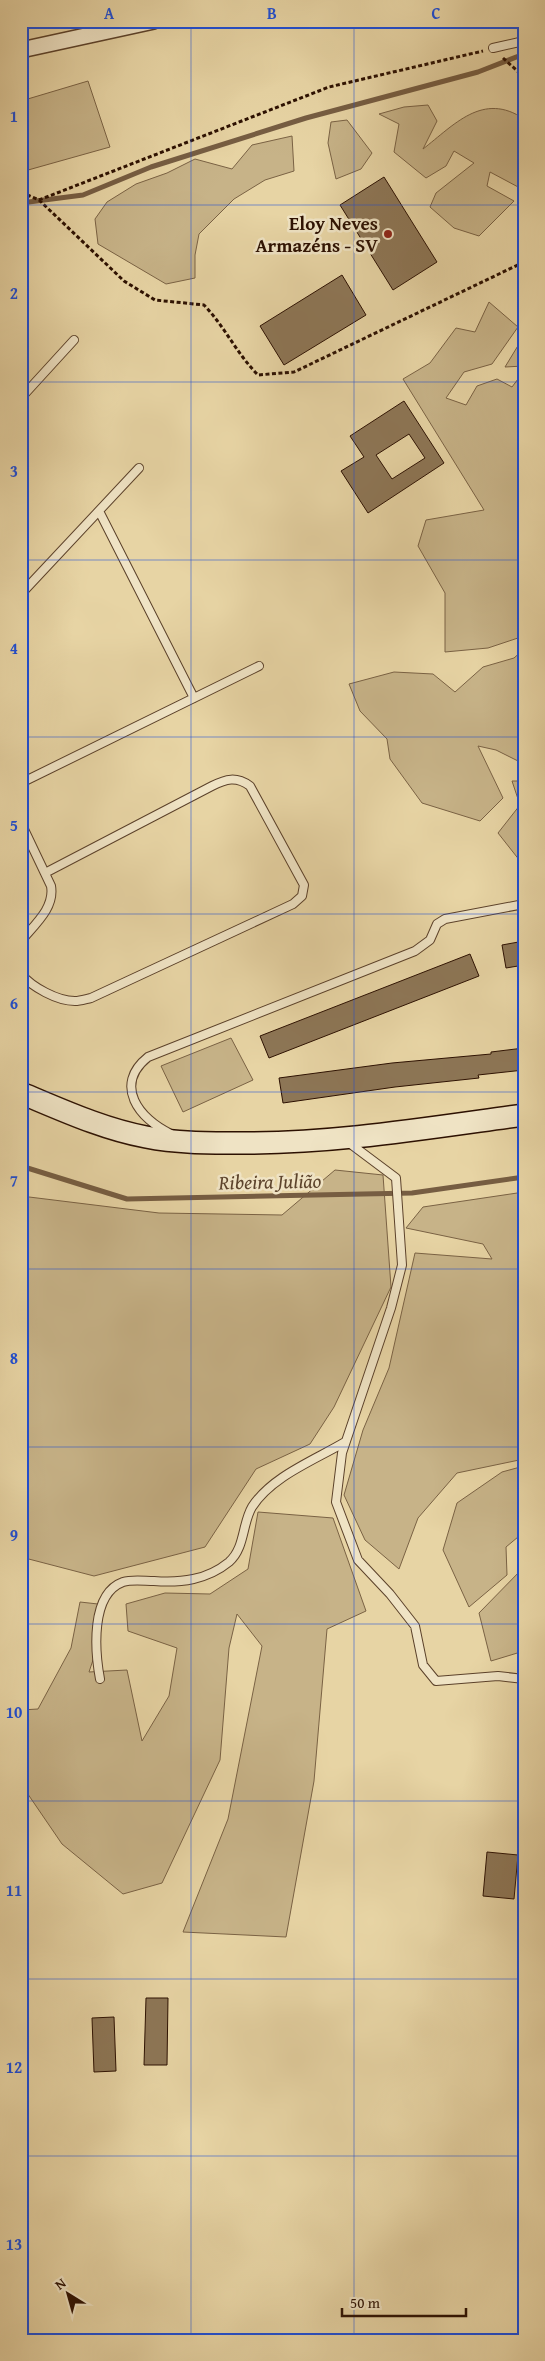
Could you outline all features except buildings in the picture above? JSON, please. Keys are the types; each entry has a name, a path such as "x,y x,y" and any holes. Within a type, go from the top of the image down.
{"main road":[{"path":"21,1093 110,1128 146,1137 190,1143 266,1143 344,1139 524,1116"}],"street":[{"path":"21,50 126,24 154,21"}],"lane":[{"path":"493,48 524,41"},
{"path":"21,398 74,340"},
{"path":"21,594 139,468"},
{"path":"99,511 194,698"},
{"path":"21,783 259,666"},
{"path":"21,974 30,984 45,992 74,1002 91,998 293,904 302,896 304,885 250,786 240,780 227,779 45,873"},
{"path":"21,822 45,873 53,896 47,910 21,941"},
{"path":"190,1143 167,1132 145,1115 137,1104 131,1080 137,1066 148,1057 414,951 430,940 436,924 445,919 524,904"},
{"path":"344,1139 396,1178 402,1265 391,1308 345,1442 336,1502 358,1560 390,1594 415,1626 423,1666 436,1681 498,1676 524,1679"},
{"path":"100,1679 95,1652 97,1621 104,1602 112,1590 123,1582 181,1583 227,1564 236,1555 251,1508 262,1494 283,1478 345,1442"}],"path":[{"path":"39,200 329,87 493,48 524,78"},
{"path":"21,192 39,200 124,281 154,300 204,305 219,321 244,362 258,375 294,372 524,262"}],"shaded area":[{"path":"88,81 110,147 21,172 21,101"},
{"path":"428,105 437,121 423,149 446,130 470,114 482,110 509,111 524,119 524,187 520,188 490,172 487,186 514,201 479,236 454,228 430,207 436,193 474,163 454,151 446,166 426,178 394,152 399,124 379,114 404,107"},
{"path":"347,120 372,153 361,169 336,179 328,143 331,122"},
{"path":"292,136 294,171 265,180 234,199 199,234 195,255 195,278 166,284 98,244 95,219 107,202 136,184 167,173 195,159 232,169 252,145"},
{"path":"489,302 518,327 492,364 464,372 446,398 466,405 477,386 497,379 512,387 524,371 524,636 488,648 445,652 445,593 418,546 426,520 484,510 403,379 430,363 456,328 475,332"},
{"path":"524,340 524,366 505,367 519,344"},
{"path":"524,649 524,764 496,750 478,746 503,798 480,821 422,803 390,759 387,739 360,711 349,684 394,672 433,674 455,692 483,667 514,658"},
{"path":"512,781 524,781 524,866 498,833 520,805"},
{"path":"231,1038 253,1080 183,1112 161,1066"},
{"path":"335,1170 383,1175 391,1287 334,1407 310,1444 256,1469 205,1547 94,1576 21,1557 21,1196 159,1213 282,1215"},
{"path":"524,1192 524,1459 457,1473 418,1518 399,1569 365,1540 344,1495 363,1430 389,1368 415,1253 492,1259 483,1244 406,1228 423,1207"},
{"path":"524,1466 524,1532 506,1547 507,1575 469,1607 443,1550 457,1503 502,1472"},
{"path":"258,1512 333,1518 366,1611 327,1629 314,1781 286,1937 183,1932 228,1819 262,1646 237,1614 229,1648 220,1760 162,1883 123,1894 62,1844 21,1784 21,1710 38,1709 71,1648 80,1602 98,1604 100,1639 89,1672 127,1670 142,1741 169,1696 177,1648 128,1631 126,1604 165,1593 210,1594 248,1569"},
{"path":"524,1567 524,1651 491,1661 479,1613"}],"waterway":[{"path":"21,203 83,195 151,167 306,118 478,72 524,54"},
{"name":"Ribeira Julião","path":"21,1166 127,1199 412,1193 524,1177"}],"place":[{"name":"Eloy Neves Armazéns - SV","path":"388,234"}]}
